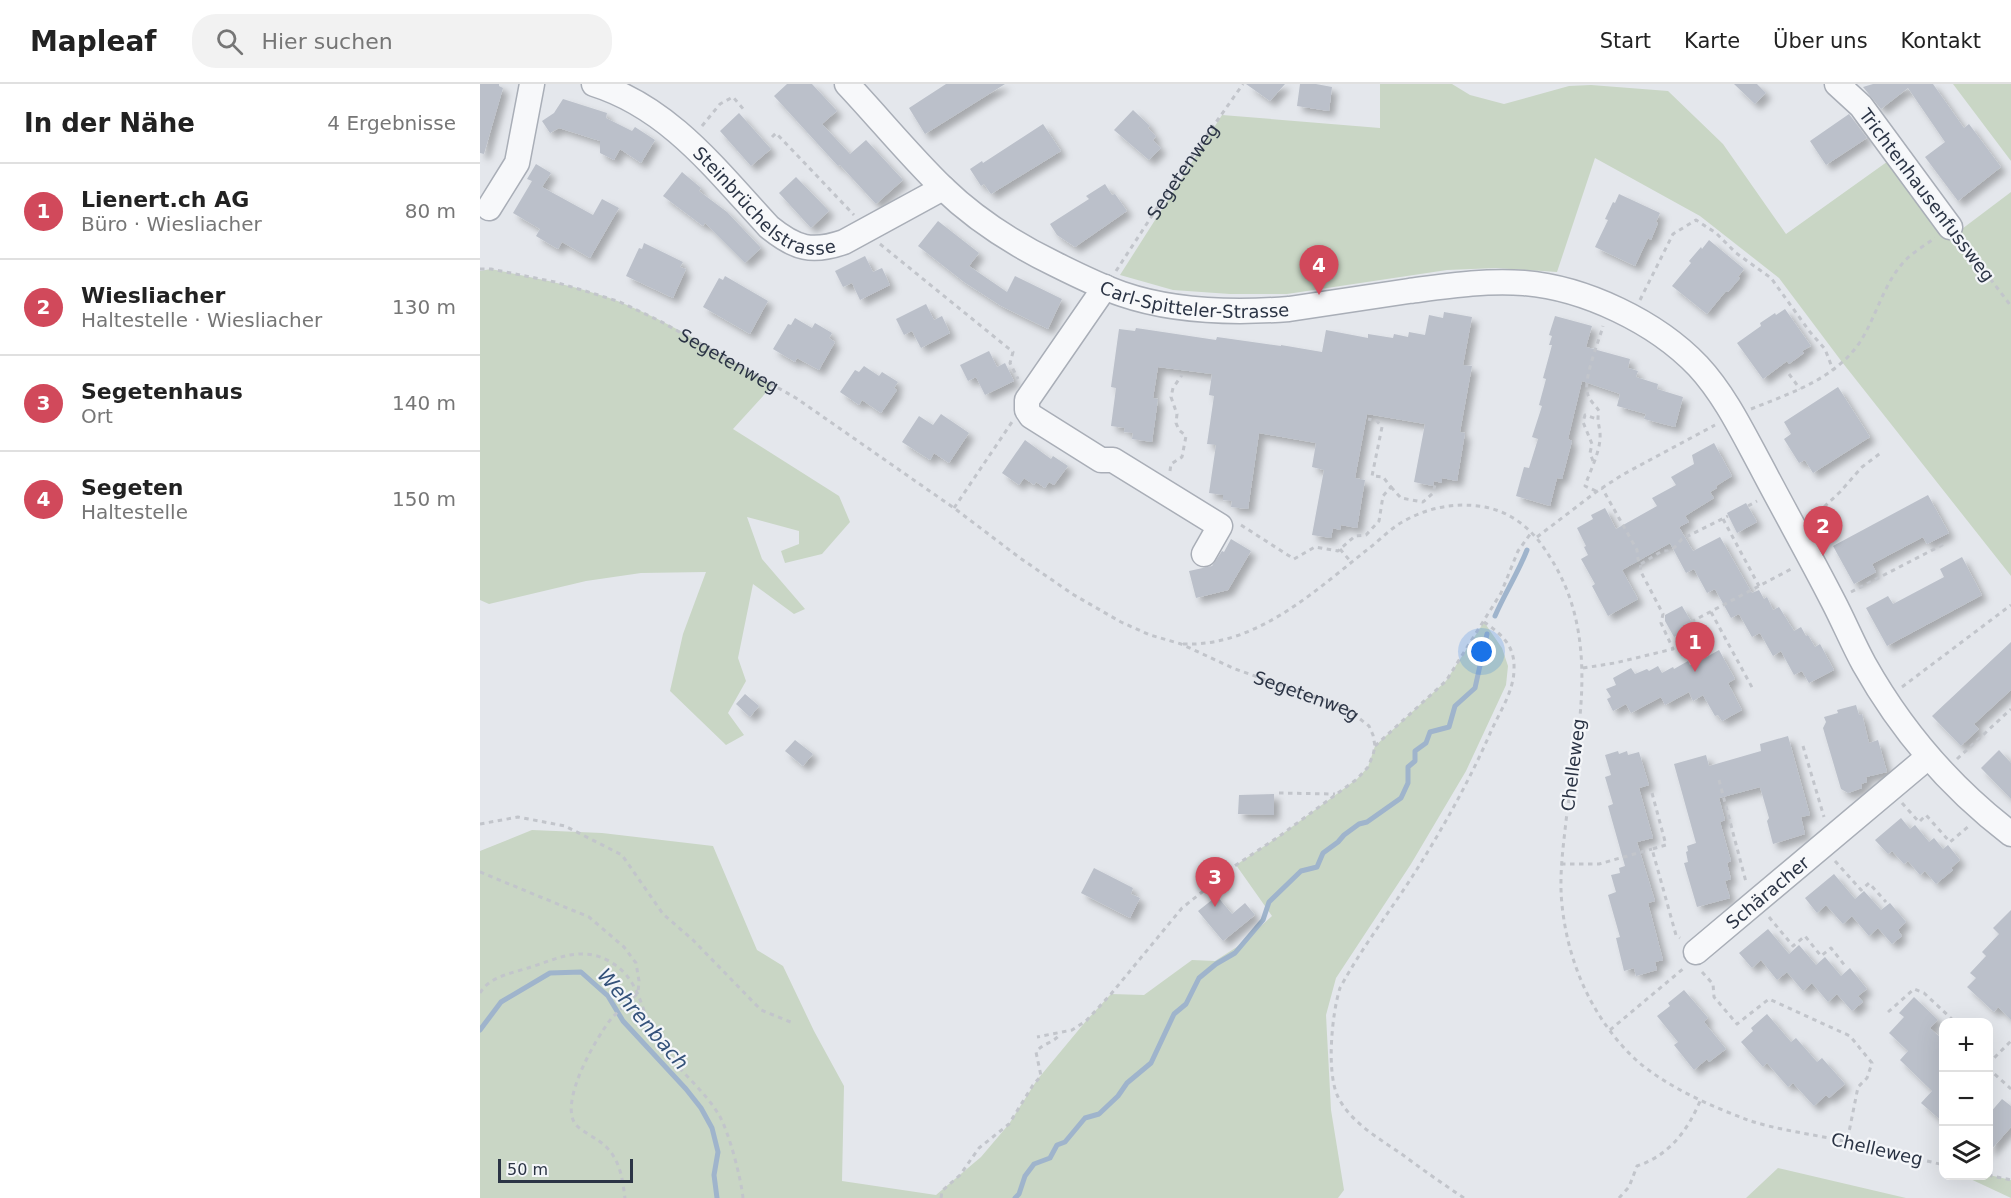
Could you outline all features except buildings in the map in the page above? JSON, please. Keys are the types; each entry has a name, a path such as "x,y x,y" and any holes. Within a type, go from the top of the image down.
{"street":[{"path":"489,208 517,163 532,84"},
{"name":"Steinbrüchelstrasse","path":"594,84 629,98 652,111 688,140 769,227 784,239 800,247 821,248 844,242 943,188"},
{"name":"Carl-Spitteler-Strasse","path":"847,84 943,188 1000,235 1032,253 1124,295 1151,302 1240,312 1289,309 1454,285 1504,282 1550,287 1585,297 1638,321 1672,342 1699,367 1733,415 1864,664 1886,699 1928,757 1983,813 2011,834"},
{"name":"Trichtenhausenfussweg","path":"1840,84 1861,106 1950,227"},
{"path":"1105,287 1030,401 1031,416 1101,460 1113,460 1220,526 1204,554"},
{"name":"Schäracher","path":"1699,962 1756,901 1928,757"}],"path":[{"name":"Segetenweg","path":"1105,287 1176,179 1243,84"},
{"path":"688,140 709,120 720,104 733,97 745,111"},
{"path":"772,136 776,133 893,256 1013,352 1010,363 1030,401 1016,417 954,508"},
{"path":"1638,321 1673,234 1696,220 1716,232 1736,253 1771,278 1825,349 1833,370"},
{"path":"1537,537 1622,475 1733,415 1800,389 1833,370 1860,342 1892,278 1903,263 1950,227"},
{"name":"Trichtenhausenfussweg","path":"1950,227 2011,306"},
{"name":"Segetenweg","path":"480,269 491,269 555,282 620,302 660,321 796,398 1074,595 1121,622 1150,635 1181,644 1235,669 1346,708 1369,726 1375,746"},
{"path":"1596,492 1585,486 1600,441 1597,419 1599,411 1587,392 1589,369 1600,334"},
{"path":"1789,374 1800,389"},
{"path":"1169,478 1172,464 1182,457 1186,436 1179,430 1176,423 1177,414 1171,397 1173,388 1182,375"},
{"path":"1593,462 1590,453 1592,444 1583,422 1585,415 1597,419"},
{"path":"1368,419 1377,421 1382,427 1372,476 1383,477 1401,498 1423,502"},
{"path":"1797,533 1840,492 1862,467 1882,452"},
{"path":"1423,502 1432,494 1434,485"},
{"path":"1236,522 1294,559 1315,547 1338,551 1355,536 1366,535 1379,521 1383,496 1391,487"},
{"path":"1583,668 1673,649 1660,623 1663,614 1640,570 1641,564 1637,549 1602,488"},
{"path":"1423,502 1426,511"},
{"name":"Chelleweg","path":"1181,644 1197,645 1210,642 1239,635 1269,623 1298,604 1402,522 1426,511 1460,504 1488,507 1513,518 1537,537 1556,565 1574,611 1582,649 1582,693 1561,864 1562,903 1569,948 1584,991 1610,1030 1634,1058 1663,1081 1750,1120 1939,1164"},
{"path":"1641,564 1662,551 1675,547 1682,539 1728,516"},
{"path":"1723,519 1759,586"},
{"path":"1037,1037 1072,1030 1086,1021 1182,909 1236,865 1356,779 1368,767 1375,746 1446,681 1501,593 1518,551 1532,532"},
{"path":"1856,590 1944,544"},
{"path":"1340,549 1351,562"},
{"path":"1691,622 1778,576"},
{"path":"1886,699 2011,605"},
{"path":"1711,612 1754,691"},
{"path":"1464,1198 1371,1132 1344,1107 1334,1087 1332,1033 1340,988 1440,831 1478,760 1512,683 1514,662 1508,644 1502,635 1484,622"},
{"path":"1667,635 1672,632"},
{"path":"1964,752 2011,709"},
{"path":"1803,746 1826,843 1861,890 1869,883 1886,902"},
{"path":"1719,780 1749,892 1793,946 1805,936 1821,956 1830,948 1846,967"},
{"path":"1890,789 1919,822 1926,815 1950,842 1983,813"},
{"path":"1279,793 1336,794"},
{"path":"1561,864 1599,864 1666,845 1652,793"},
{"path":"480,824 518,817 565,826 622,855 663,914 693,940 762,1010 793,1023"},
{"path":"1653,849 1676,935 1699,962 1713,984 1714,997 1737,1024 1768,999 1850,1036 1872,1063 1867,1078 1858,1087 1846,1142"},
{"path":"480,872 588,917 624,947 636,963 638,993 612,1019 600,1035 579,1077 571,1108 575,1124 605,1145 612,1153 620,1167 625,1198"},
{"path":"480,993 485,985 498,978 574,953 597,956 625,973 638,993 657,1040 720,1116 734,1156 743,1198"},
{"path":"1610,1030 1687,965 1699,962"},
{"path":"1888,1012 1914,989 1924,993 1950,1018"},
{"path":"941,1198 942,1191 960,1175 979,1148 1009,1124 1041,1076 1036,1052 1045,1044 1057,1039 1061,1033"},
{"path":"1993,1059 2011,1041"},
{"path":"1993,1070 2011,1089"},
{"path":"1619,1198 1629,1187 1638,1166 1655,1159 1674,1144 1692,1119 1701,1099"},
{"path":"1993,1176 2011,1180"}],"green space":[{"path":"1380,84 1452,84 1470,95 1504,104 1569,86 1591,85 1668,91 1723,144 1786,234 1891,159 1950,238 2011,192 2011,576 1842,362 1779,278 1700,216 1595,158 1557,272 1496,268 1447,270 1287,294 1230,294 1173,290 1120,275 1222,115 1380,128"},
{"path":"1953,84 2011,84 2011,161"},
{"path":"491,269 573,287 620,302 679,330 773,385 733,429 839,496 850,522 822,554 785,563 781,551 799,544 799,531 747,517 762,559 805,609 794,614 753,584 738,658 746,681 728,713 744,735 726,745 670,691 683,634 706,572 641,573 586,581 489,604 480,600 480,271"},
{"path":"1484,622 1502,648 1508,666 1506,685 1466,771 1411,864 1336,978 1326,1015 1331,1110 1344,1190 1338,1198 480,1198 480,851 532,830 602,833 713,846 757,950 783,966 814,1031 844,1086 842,1181 936,1195 981,1157 1009,1124 1037,1080 1111,994 1144,995 1192,960 1215,961 1240,945 1272,916 1236,865 1357,779 1368,767 1375,746 1446,681"},
{"path":"1778,1168 1906,1198 1746,1198"},
{"path":"1993,1176 2011,1180 2011,1198 1973,1180 1993,1180"}],"waterway":[{"path":"1495,616 1527,550"},
{"path":"1015,1198 1019,1194 1025,1176 1034,1164 1050,1158 1057,1145 1065,1142 1085,1118 1099,1114 1118,1096 1127,1083 1151,1063 1174,1014 1186,1004 1199,978 1216,964 1235,953 1263,920 1269,902 1301,871 1317,867 1323,853 1344,835 1401,798 1408,783 1408,767 1415,761 1415,751 1426,743 1430,732 1449,727 1455,706 1475,688 1487,634"},
{"name":"Wehrenbach","path":"480,1030 501,1002 550,973 581,972 608,996 623,1021 701,1108 712,1128 718,1152 714,1175 717,1198"}],"place":[{"name":"Segeten","path":"1319,295"},
{"name":"Wiesliacher","path":"1823,556"},
{"name":"Lienert.ch AG","path":"1695,672"},
{"name":"Segetenhaus","path":"1215,907"}]}
